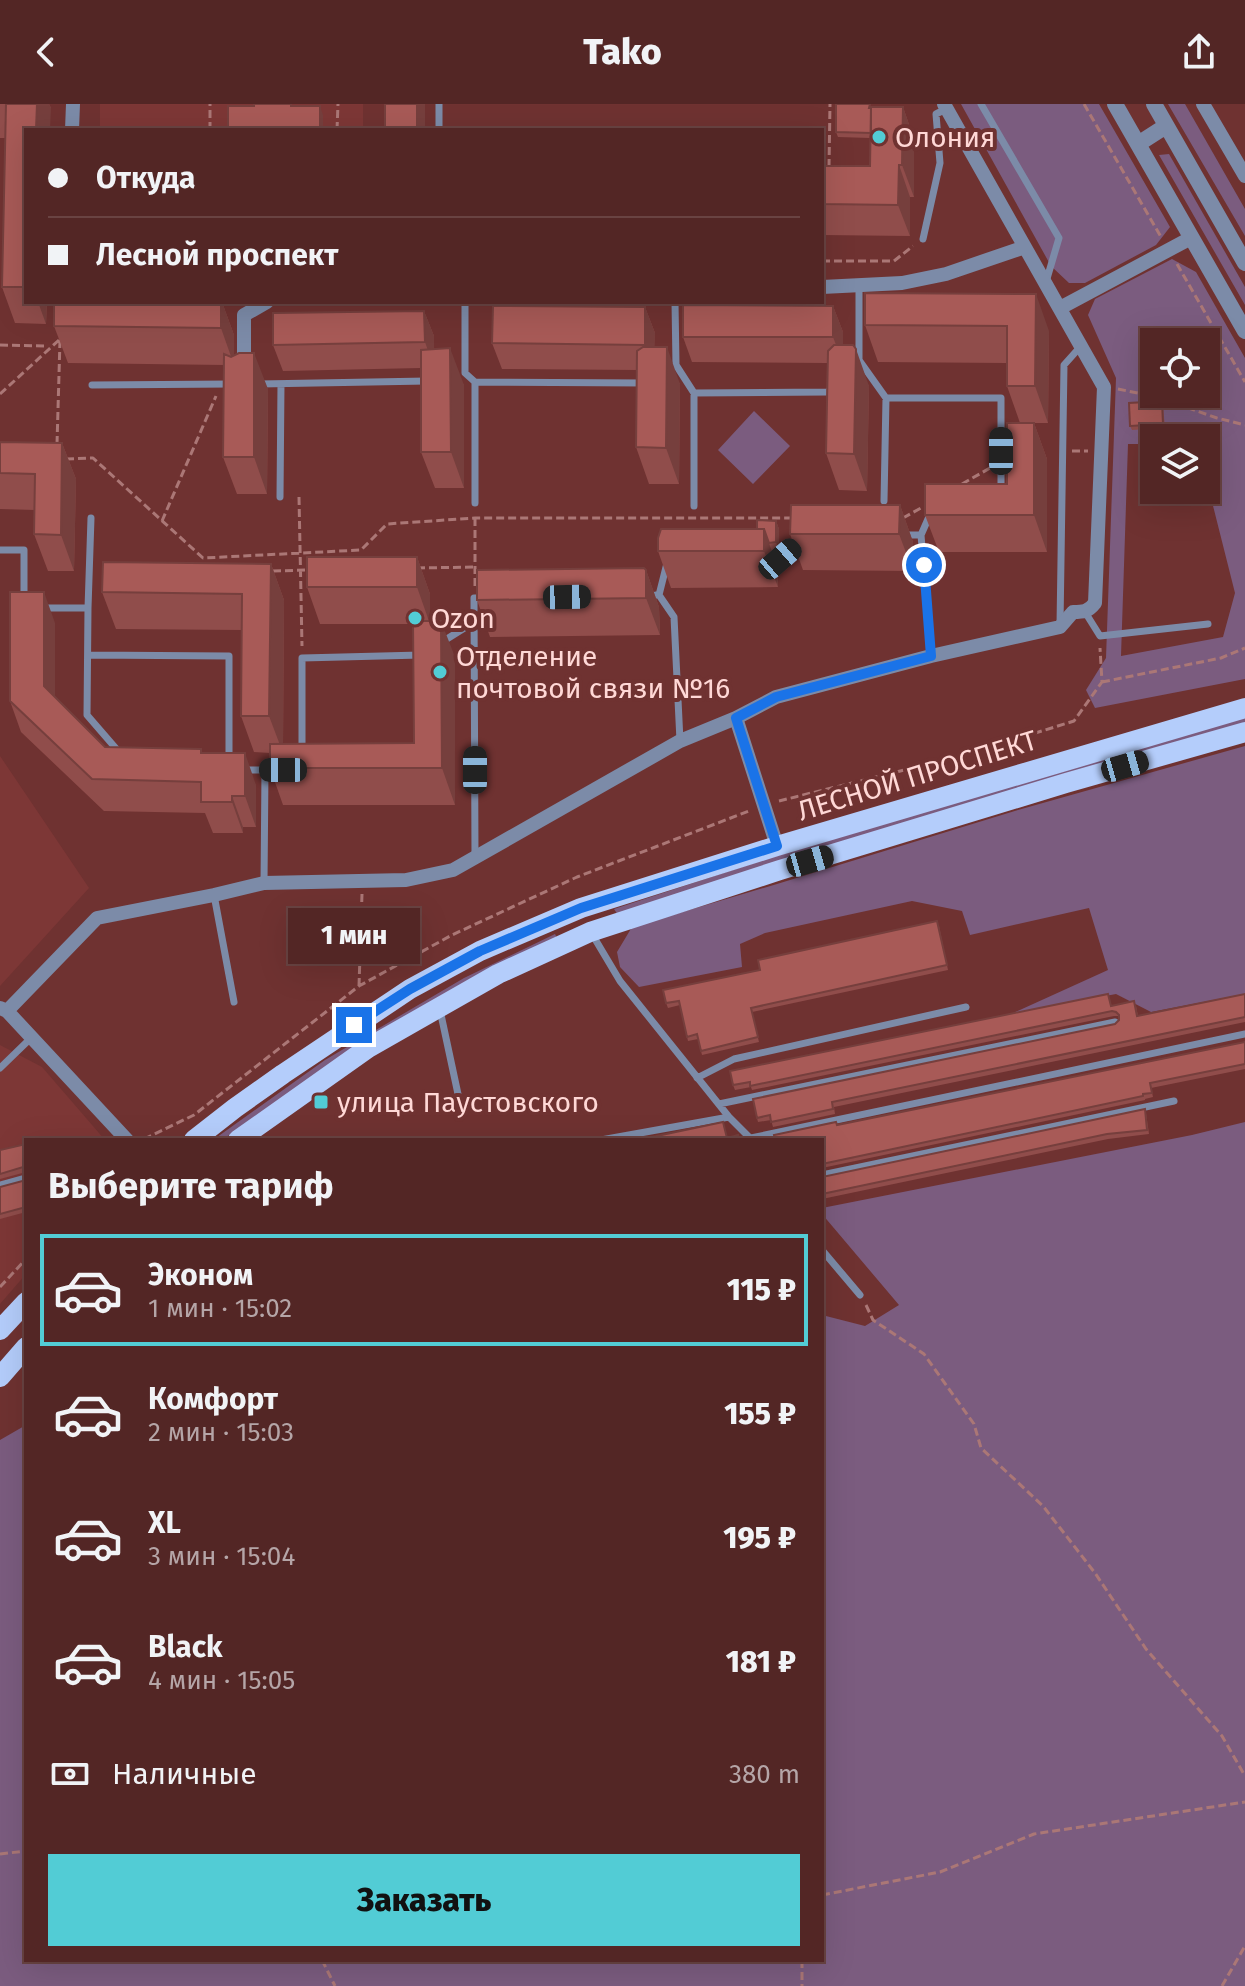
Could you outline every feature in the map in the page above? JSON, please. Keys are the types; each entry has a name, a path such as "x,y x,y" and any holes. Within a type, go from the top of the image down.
{"main road":[{"name":"ЛЕСНОЙ ПРОСПЕКТ","path":"197,1138 283,1074 410,989 480,951 581,908 777,846 1245,708"},
{"name":"ЛЕСНОЙ ПРОСПЕКТ","path":"241,1138 368,1048 498,974 590,932 780,870 1245,732"},
{"path":"581,908 590,932"},
{"path":"0,1330 24,1304"},
{"path":"0,1377 24,1349"}],"street":[{"path":"72,128 73,104"},
{"path":"1115,104 1245,331"},
{"path":"1154,104 1245,263"},
{"path":"1203,104 1245,176"},
{"path":"125,1138 4,1009 97,918 264,883 406,880 453,870 680,741 736,718 776,697 931,656 1060,627 1073,612 1085,612 1095,603 1104,387 945,106"},
{"path":"1138,144 1166,126"},
{"path":"1060,308 1191,238"},
{"path":"824,287 902,283 946,274 1025,247"},
{"path":"250,384 244,315 263,304"},
{"path":"736,718 777,846"}],"lane":[{"path":"439,104 439,128"},
{"path":"981,104 1059,238 1046,284"},
{"path":"923,239 940,163 936,114 945,106"},
{"path":"859,286 859,360 886,398 884,501"},
{"path":"465,304 465,373 475,382 643,384 676,365"},
{"path":"675,304 676,365 694,393 694,506"},
{"path":"1060,627 1064,365 1081,346"},
{"path":"848,371 859,360"},
{"path":"452,376 465,373"},
{"path":"92,385 281,384 427,381 439,378"},
{"path":"694,393 828,392 838,381"},
{"path":"475,382 475,503"},
{"path":"280,497 281,384"},
{"path":"886,398 1001,398 1000,507"},
{"path":"931,656 921,535 928,519 940,508"},
{"path":"91,518 87,715 125,759"},
{"path":"764,559 780,559 795,546 800,535"},
{"path":"891,535 921,535"},
{"path":"0,550 24,550 24,608 88,608"},
{"path":"669,559 659,595 674,617 680,741"},
{"path":"644,596 659,595"},
{"path":"475,859 474,598 490,598"},
{"path":"1085,612 1100,636 1208,624"},
{"path":"302,756 302,658 420,656 474,622"},
{"path":"88,655 229,656 229,770 290,770"},
{"path":"264,883 265,770"},
{"path":"214,895 234,1002"},
{"path":"590,932 620,981 729,1117 750,1138"},
{"path":"697,1078 734,1059 966,1007"},
{"path":"440,1009 458,1094"},
{"path":"719,1104 1115,1022"},
{"path":"756,1138 1245,1034"},
{"path":"0,1068 32,1037"},
{"path":"824,1175 1174,1101"},
{"path":"612,1138 729,1117"},
{"path":"0,1185 24,1179"},
{"path":"824,1252 860,1295"}],"path":[{"path":"210,104 210,128"},
{"path":"337,128 338,104"},
{"path":"828,179 830,104"},
{"path":"824,261 894,261 923,239"},
{"path":"57,445 62,330"},
{"path":"0,394 60,339"},
{"path":"0,345 51,346"},
{"path":"162,521 221,384"},
{"path":"1104,387 1157,397 1245,425"},
{"path":"955,488 993,466 1001,451"},
{"path":"1063,451 1101,451"},
{"path":"57,460 93,458 203,558 361,550 387,524 475,518 793,518"},
{"path":"299,497 302,658"},
{"path":"905,518 930,503"},
{"path":"474,598 475,518"},
{"path":"412,568 475,567"},
{"path":"271,571 317,570"},
{"path":"1100,636 1102,682 1221,658 1245,648"},
{"path":"359,986 362,881"},
{"path":"146,1138 194,1115"},
{"path":"0,1287 24,1261"},
{"path":"860,1295 873,1320 924,1354 974,1424 981,1448 1043,1506 1095,1573 1146,1649 1222,1736 1245,1776"},
{"path":"824,1895 940,1872 1034,1834 1245,1802"},
{"path":"0,1854 24,1851"},
{"path":"1222,1986 1245,1946"},
{"path":"323,1962 335,1986"},
{"path":"802,1962 802,1986"}],"shaded area":[{"path":"100,104 363,104 363,128 100,128"},
{"path":"961,104 1099,104 1170,227 1156,245 1085,283 1069,283 1051,266"},
{"path":"1168,104 1185,104 1245,209 1245,236"},
{"path":"1169,154 1245,287 1245,305 1159,155"},
{"path":"1172,259 1196,272 1245,358 1245,679 1095,708 1086,690 1106,658 1116,378 1088,315 1095,299","holes":["1140,424 1220,424 1220,504 1213,504 1235,593 1223,637 1121,656 1128,444 1140,444"]},
{"path":"754,411 790,446 753,484 718,450"},
{"path":"1245,717 1245,725 618,915 614,909 766,859"},
{"path":"1245,746 1245,994 1151,1012 1116,994 1011,1014 1108,970 1089,908 970,935 962,911 912,901 765,933 740,944 742,967 639,987 620,967 617,952 632,927 1018,810"},
{"path":"0,756 89,888 0,986"},
{"path":"555,934 557,938 334,1061 225,1138 216,1138 325,1060 464,978"},
{"path":"0,1045 42,1067 103,1138 24,1138 24,1276 0,1304"},
{"path":"1245,1122 1245,1986 0,1986 0,1440 24,1426 24,1962 824,1962 824,1316 865,1326 899,1305 824,1216 824,1208"}],"building":[{"path":"6,104 37,104 36,128 24,128 24,287 2,287"},
{"path":"385,104 417,104 417,128 385,128"},
{"path":"836,104 870,104 871,133 836,132"},
{"path":"228,106 320,106 320,128 228,128"},
{"path":"871,107 903,107 898,205 824,204 824,166 870,166"},
{"path":"865,293 1036,294 1035,386 1007,386 1007,326 865,325"},
{"path":"54,304 221,304 221,328 54,326"},
{"path":"683,305 833,306 833,337 683,337"},
{"path":"493,306 645,307 645,345 492,343"},
{"path":"424,311 425,342 273,345 273,313"},
{"path":"834,345 853,345 856,349 854,454 826,453 828,351"},
{"path":"643,347 667,347 666,448 636,447 637,351"},
{"path":"450,348 451,452 421,452 421,350"},
{"path":"239,353 254,353 254,457 223,457 224,354 231,357"},
{"path":"1140,402 1140,408 1162,408 1163,424 1130,426 1129,403"},
{"path":"1007,423 1034,423 1034,515 925,515 925,484 1007,484"},
{"path":"0,442 62,443 61,535 34,534 35,474 0,473"},
{"path":"791,505 900,505 899,534 790,534"},
{"path":"757,520 776,521 776,542 769,543 764,529 757,529"},
{"path":"661,529 764,529 764,551 658,551"},
{"path":"307,557 417,557 417,587 307,587"},
{"path":"103,562 271,564 269,716 241,716 242,594 102,592"},
{"path":"644,568 646,598 477,600 477,570"},
{"path":"10,592 44,592 44,686 105,747 245,753 245,796 232,796 232,802 201,802 201,782 92,779 10,701"},
{"path":"441,621 442,768 270,768 270,744 414,743 413,623"},
{"path":"937,921 947,965 751,1008 758,1037 701,1051 697,1034 687,1037 679,1001 666,1003 663,990 760,970 758,960"},
{"path":"1108,994 1111,1006 1134,1001 1137,1016 1245,994 1245,1017 832,1102 833,1109 771,1122 770,1115 757,1118 753,1099 1115,1024 1119,1015 1112,1011 750,1086 750,1082 733,1085 730,1071"},
{"path":"1245,1042 1245,1064 1150,1083 1152,1093 1143,1096 824,1164 824,1138 775,1138 774,1135 836,1122 837,1125"},
{"path":"1145,1109 1147,1130 1107,1134 824,1194 824,1177"},
{"path":"723,1122 727,1138 647,1138"},
{"path":"24,1144 24,1167 0,1174 0,1150"},
{"path":"24,1181 24,1208 0,1214 0,1187"}],"place":[{"name":"Олония","path":"879,137"},
{"name":"Ozon","path":"415,618"},
{"name":"Отделение почтовой связи №16","path":"440,672"},
{"name":"улица Паустовского","path":"321,1102"}],"route":[{"path":"354,1025 410,989 480,951 581,908 777,846 736,718 776,697 931,656 924,565"}]}
